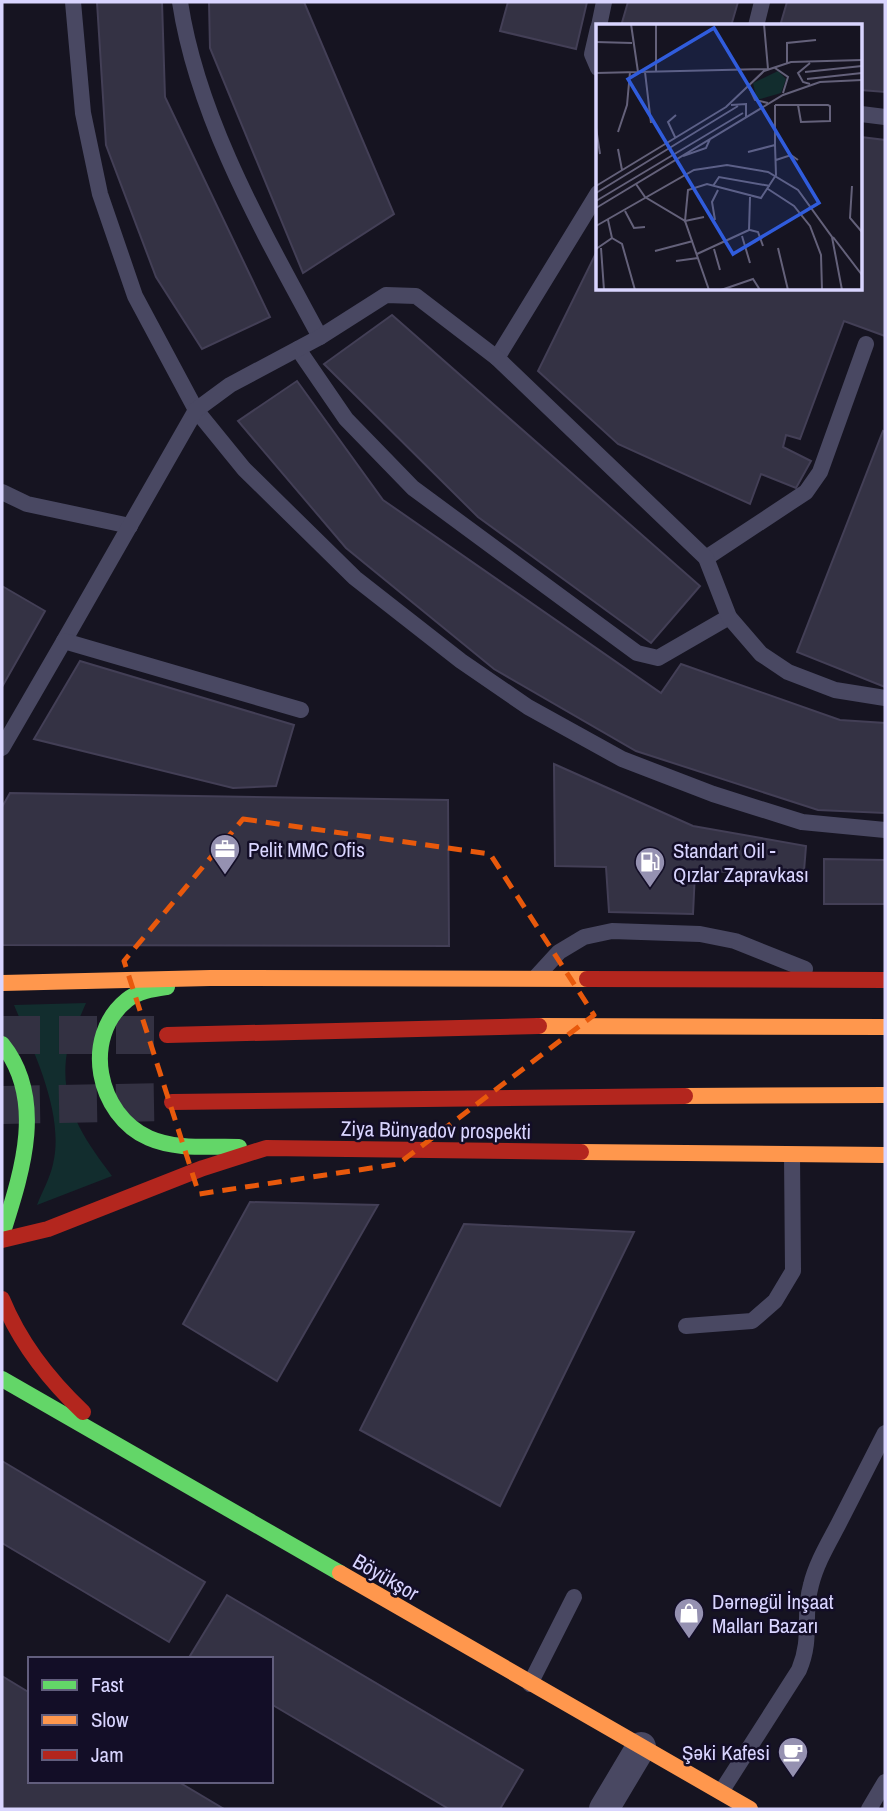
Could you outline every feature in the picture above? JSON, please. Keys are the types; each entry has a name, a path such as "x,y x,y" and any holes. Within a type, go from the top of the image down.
{"main road":[{"path":"210,978 147,990 127,1000 113,1014 103,1035 99,1061 101,1080 111,1106 127,1124 148,1138 178,1145 266,1148"},
{"path":"2,983 210,978 885,979"},
{"path":"167,1035 536,1026 885,1027"},
{"path":"2,1044 18,1072 28,1107 29,1129 26,1155 2,1235"},
{"name":"Ziya Bünyadov prospekti","path":"172,1102 526,1096 885,1095"},
{"name":"Ziya Bünyadov prospekti","path":"2,1240 48,1229 203,1168 266,1148 885,1155"},
{"path":"2,1298 22,1341 44,1371 76,1406 128,1453"},
{"name":"Böyükşor","path":"2,1379 750,1809"}],"street":[{"path":"604,1809 641,1747"}],"lane":[{"path":"73,2 83,113 100,194 135,296 196,410 244,468 355,578 461,661 528,707 622,759 713,794 802,822 885,830"},
{"path":"180,2 203,89 222,141 253,213 320,337"},
{"path":"599,24 604,2"},
{"path":"756,24 762,2"},
{"path":"596,36 592,54 596,63"},
{"path":"862,114 885,117"},
{"path":"496,358 596,196"},
{"path":"2,748 196,410 230,385 320,337 386,295 416,296 496,358 706,558 729,617 761,654 788,672 835,690 885,698"},
{"path":"706,558 806,492 820,472 866,344"},
{"path":"298,349 346,419 413,488 637,653 658,658 729,617"},
{"path":"2,492 26,504 130,526"},
{"path":"64,641 301,710"},
{"path":"535,978 559,952 584,937 612,932 700,934 735,941 827,979"},
{"path":"686,1326 752,1321 775,1301 793,1271 792,1155"},
{"path":"721,1793 806,1655 807,1606 811,1585 820,1561 885,1433"},
{"path":"530,1684 574,1597"},
{"path":"869,1809 885,1782"}],"highlighted area":[{"path":"243,819 490,854 594,1015 398,1164 199,1194 124,961"}],"green space":[{"path":"86,1003 67,1052 67,1092 84,1136 112,1176 37,1205 53,1164 55,1124 45,1083 14,1005"}],"building":[{"path":"97,2 162,2 165,97 270,317 202,349 156,277 106,145"},
{"path":"209,2 304,2 394,214 303,273 210,48"},
{"path":"508,2 587,2 576,49 500,31"},
{"path":"628,2 738,2 732,24 622,24"},
{"path":"787,2 885,2 885,92 862,90 862,24 781,24"},
{"path":"862,137 885,140 885,336 844,321 800,439 786,435 783,447 811,461 796,488 761,474 750,504 618,444 538,371 596,253 596,290 862,290"},
{"path":"392,315 700,586 651,643 478,517 324,364"},
{"path":"297,381 383,500 661,693 681,664 840,720 885,723 885,813 818,810 636,751 494,669 346,548 238,421"},
{"path":"883,431 885,432 885,687 797,652"},
{"path":"2,586 45,611 2,687"},
{"path":"80,661 294,725 276,786 233,788 34,739"},
{"path":"554,764 693,826 806,846 804,871 695,872 693,914 609,912 606,867 555,866"},
{"name":"Pelit MMC Ofis","path":"10,793 448,800 449,946 2,945 2,807"},
{"path":"824,859 885,860 885,904 824,904"},
{"path":"250,1202 378,1205 277,1381 183,1324"},
{"path":"464,1224 634,1232 500,1506 360,1430"},
{"path":"2,1461 205,1582 169,1642 2,1543"},
{"path":"227,1595 523,1770 500,1809 449,1809 273,1705 273,1657 190,1656"},
{"path":"2,1676 28,1692 28,1783 180,1783 224,1809 2,1809"}],"tunnel":[{"path":"2,1035 167,1035"},
{"path":"2,1105 172,1102"}],"traffic: fast":[{"path":"167,987 136,994 113,1016 104,1034 100,1054 101,1074 107,1094 117,1112 131,1127 149,1138 182,1146 239,1147"},
{"path":"2,1044 16,1066 24,1089 27,1113 22,1163 2,1235"},
{"path":"2,1379 340,1573"}],"traffic: slow":[{"path":"2,983 210,978 587,979"},
{"path":"539,1026 885,1027"},
{"path":"685,1096 885,1095"},
{"path":"581,1152 885,1155"},
{"path":"340,1573 750,1809"}],"traffic: jam":[{"path":"587,979 885,980"},
{"path":"167,1035 539,1026"},
{"path":"172,1102 685,1096"},
{"path":"2,1240 48,1229 203,1168 266,1148 581,1152"},
{"path":"2,1299 17,1331 36,1360 83,1412"}],"place":[{"name":"Pelit MMC Ofis","path":"225,876"},
{"name":"Standart Oil - Qızlar Zapravkası","path":"650,889"},
{"name":"Dərnəgül İnşaat Malları Bazarı","path":"689,1640"},
{"name":"Şəki Kafesi","path":"793,1779"}]}
